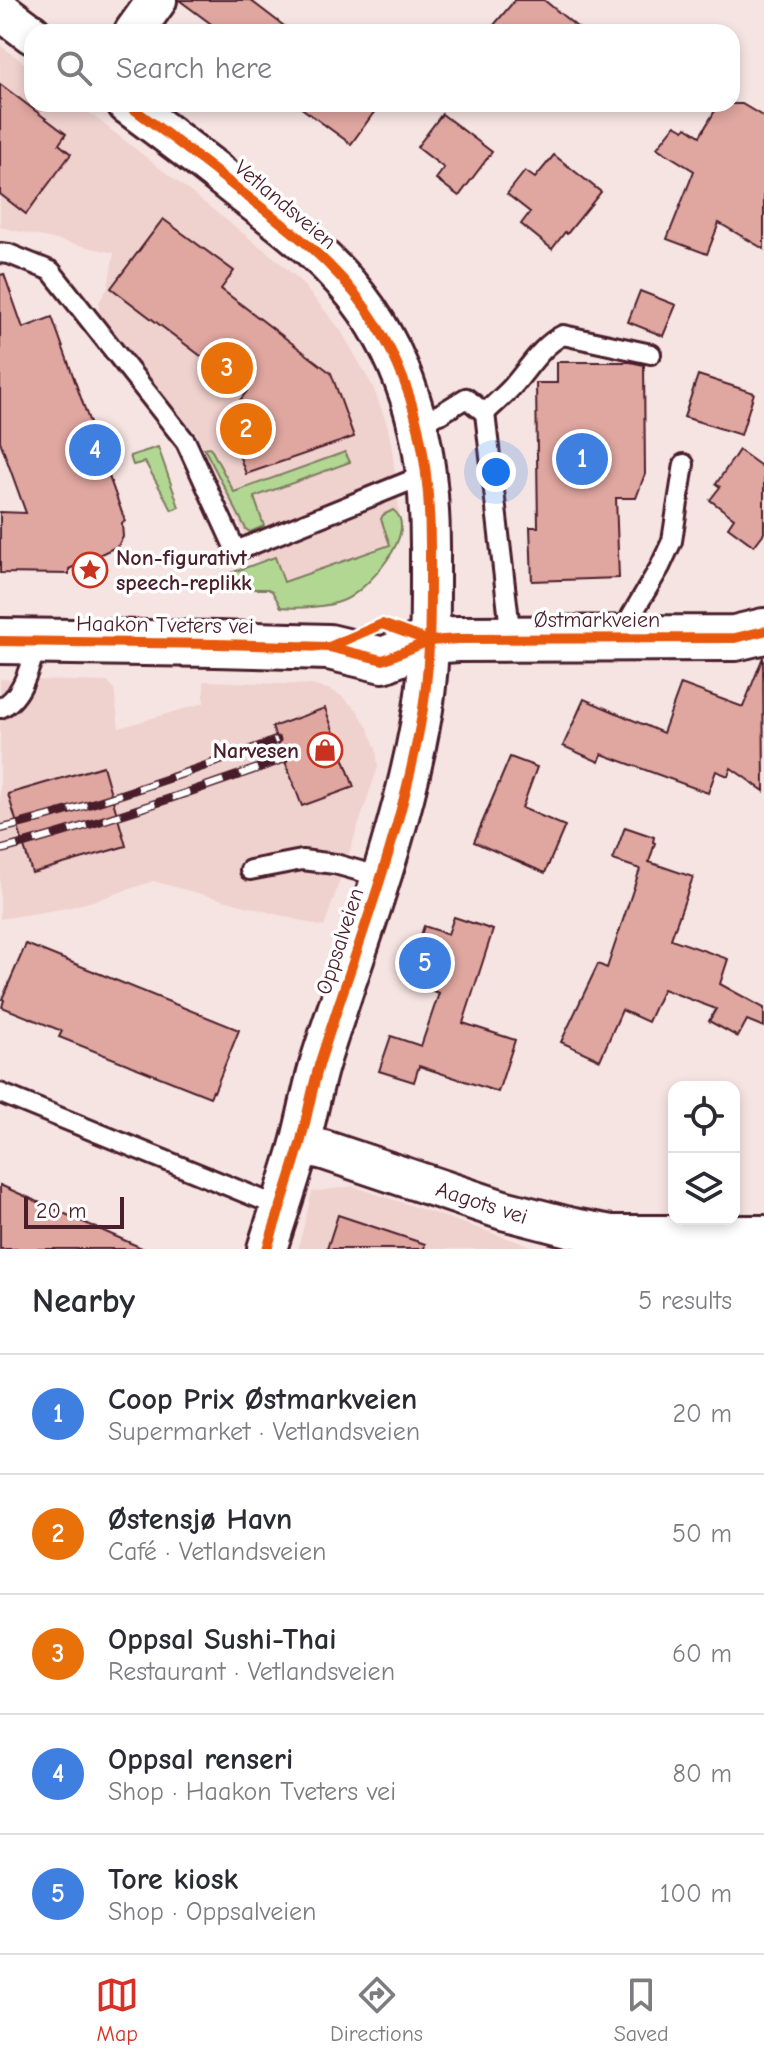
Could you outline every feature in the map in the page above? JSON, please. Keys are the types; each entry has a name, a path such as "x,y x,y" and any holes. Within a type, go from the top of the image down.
{"street":[{"path":"140,24 157,0"},
{"path":"0,10 24,28"},
{"name":"Vetlandsveien","path":"137,112 291,230 333,269 367,309 395,356 418,421 427,474 431,519 429,641"},
{"name":"Haakon Tveters vei","path":"19,642 329,647 382,624 429,641"},
{"name":"Østmarkveien","path":"429,641 476,637 627,640 735,638 764,631"},
{"name":"Oppsalveien","path":"267,1249 300,1145 319,1065 381,877 411,771 426,691 429,641"},
{"name":"Aagots vei","path":"300,1145 324,1150 547,1223 670,1242 764,1235"}],"lane":[{"path":"0,253 51,271 186,442 236,551 427,474"},
{"path":"485,413 543,351 563,335 651,354"},
{"path":"418,421 440,414 466,398 485,413 511,638"},
{"path":"627,640 631,616 672,541 684,464"},
{"path":"0,708 7,705 18,692 19,642"},
{"path":"250,870 302,860 335,864 381,877"},
{"path":"0,1093 280,1207"}],"shaded area":[{"path":"0,45 24,63 24,112 88,112 276,259 298,279 340,329 373,387 387,424 392,449 401,532 394,548 370,582 342,601 297,609 281,607 196,433 105,327 99,316 99,302 108,288 114,253 0,227"},
{"path":"0,679 108,682 114,689 119,728 204,703 204,681 310,685 340,695 356,709 368,728 376,749 378,767 324,927 153,881 67,908 0,919"},
{"path":"353,1186 540,1249 298,1249 312,1192"}],"green space":[{"path":"158,447 179,507 172,510 145,462 133,465 130,456"},
{"path":"210,447 234,492 345,452 350,462 254,497 264,526 250,532 204,448"},
{"path":"393,510 400,519 396,545 376,574 342,601 312,607 281,607 268,589 231,589 225,586 222,576 275,557 284,582 390,545 381,519"}],"building":[{"path":"179,0 250,0 282,24 211,24"},
{"path":"515,0 544,0 573,24 495,24"},
{"path":"0,84 24,102 24,112 37,112 66,134 59,144 71,154 26,214 0,194"},
{"path":"740,104 764,117 764,249 719,223 707,254 667,239 694,171 657,148 675,125 684,130 686,127 700,136 714,112 740,112"},
{"path":"307,112 374,112 351,144"},
{"path":"442,114 492,152 459,196 436,179 444,168 417,147"},
{"path":"554,155 601,192 552,249 521,224 530,212 507,194 525,171 535,178"},
{"path":"163,219 234,271 221,289 331,373 354,437 246,474 226,419 247,391 111,288"},
{"path":"4,274 23,328 52,317 125,521 118,546 69,569 69,574 0,573 0,512 26,513 0,441 0,275"},
{"path":"640,291 676,305 663,336 628,322"},
{"path":"557,362 630,362 644,365 645,474 636,498 616,498 619,578 532,581 530,527 538,527 536,383 557,383"},
{"path":"698,375 754,393 741,435 684,417"},
{"path":"739,450 764,468 764,533 754,546 728,527 734,518 710,500 720,487 716,484"},
{"path":"763,657 764,791 731,768 728,776 716,771 708,793 602,754 599,762 563,746 584,699 663,733 681,684 743,707"},
{"path":"325,708 354,787 302,806 272,727"},
{"path":"510,757 537,767 522,808 565,826 545,873 474,842"},
{"path":"103,766 126,846 32,873 8,794"},
{"path":"625,827 654,837 649,862 693,877 671,939 728,959 720,984 764,1008 764,1027 747,1020 738,1037 709,1021 716,1009 663,989 648,1022 622,1010 600,1060 561,1042 598,964 607,968 640,869 613,860"},
{"path":"454,917 493,930 463,1023 515,1040 498,1092 419,1066 414,1082 379,1071 391,1036 421,1046 439,993 406,982 424,926 448,934"},
{"path":"26,944 239,1030 210,1097 59,1037 62,1031 2,1007 2,999"},
{"path":"0,1185 144,1249 0,1249"},
{"path":"338,1215 425,1244 424,1249 327,1249"}],"railway":[{"path":"0,829 174,777 277,740"},
{"path":"0,850 107,819 284,759"}],"cycle path":[{"path":"138,112 292,231 340,276 367,310 385,339 410,398 428,492 428,663 411,769 375,896 320,1062 300,1144 267,1249"},
{"path":"329,647 382,624 429,641"},
{"path":"0,641 329,647 383,660 429,641 735,638 764,631"}],"place":[{"name":"Oppsal Sushi-Thai","path":"227,368"},
{"name":"Østensjø Havn","path":"246,429"},
{"name":"Oppsal renseri","path":"95,450"},
{"name":"Coop Prix Østmarkveien","path":"582,459"},
{"name":"Non-figurativt speech-replikk","path":"90,570"},
{"name":"Narvesen","path":"325,750"},
{"name":"Tore kiosk","path":"425,963"}]}
